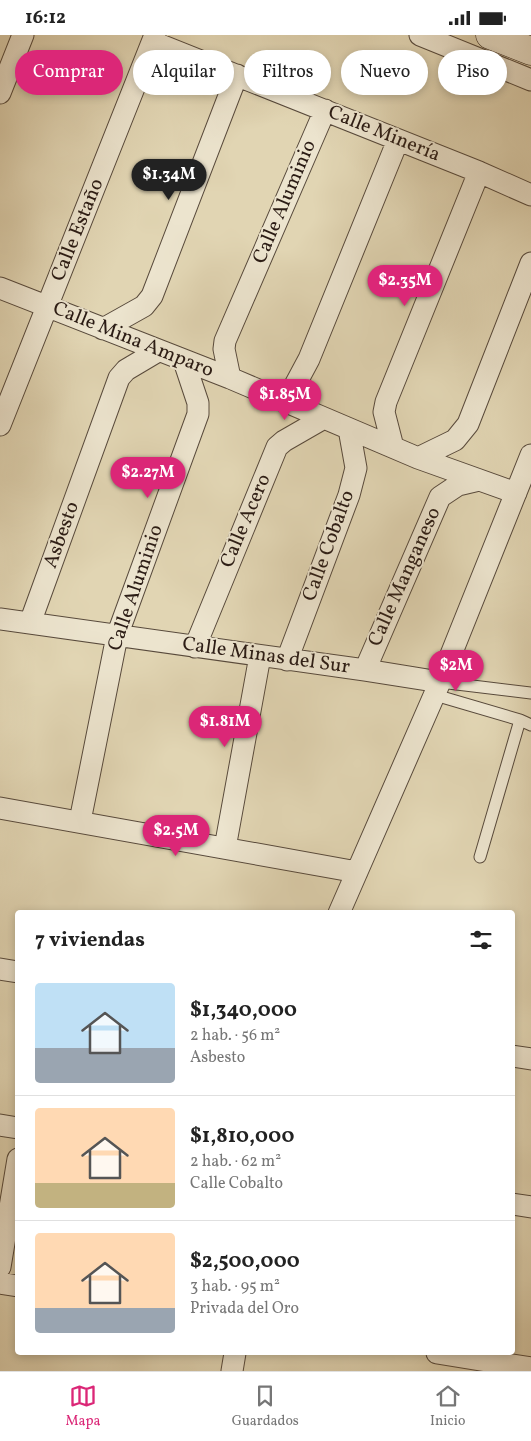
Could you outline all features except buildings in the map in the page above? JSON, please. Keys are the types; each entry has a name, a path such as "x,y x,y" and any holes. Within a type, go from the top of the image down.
{"main road":[{"path":"490,35 531,51"}],"street":[{"path":"0,93 23,35"},
{"path":"420,35 531,80"},
{"name":"Calle Minería","path":"154,38 237,75 480,172 531,195"},
{"name":"Calle Estaño","path":"0,425 154,38"},
{"path":"102,329 144,306 152,296 237,75"},
{"name":"Calle Aluminio","path":"230,379 224,341 325,110"},
{"path":"286,402 309,359 398,140"},
{"path":"393,447 385,418 386,402 480,172"},
{"path":"418,457 455,440 468,424 531,263"},
{"name":"Calle Mina Amparo","path":"0,288 230,379 418,457 516,493"},
{"name":"Asbesto","path":"30,623 120,379 126,369 158,351"},
{"name":"Calle Aluminio","path":"80,821 117,636 198,414 198,403 184,361"},
{"name":"Calle Acero","path":"194,647 277,447 324,418"},
{"name":"Calle Cobalto","path":"287,660 349,495 356,468 349,429"},
{"path":"341,910 438,688 531,455"},
{"name":"Calle Manganeso","path":"365,669 440,497 458,485 479,481"},
{"name":"Calle Minas del Sur","path":"0,619 287,660 365,669 438,688"},
{"path":"225,848 260,656"},
{"path":"0,808 358,871"},
{"path":"0,969 15,972"},
{"path":"515,1056 531,1059"},
{"path":"0,1125 15,1127"},
{"path":"0,1267 15,1177"},
{"path":"515,1204 531,1207"},
{"path":"0,1283 15,1286"},
{"path":"232,1371 235,1355"},
{"path":"450,1355 531,1368"}],"lane":[{"name":"Calle Minas del Sur","path":"438,688 531,693"},
{"path":"438,688 526,723 480,857"}]}
